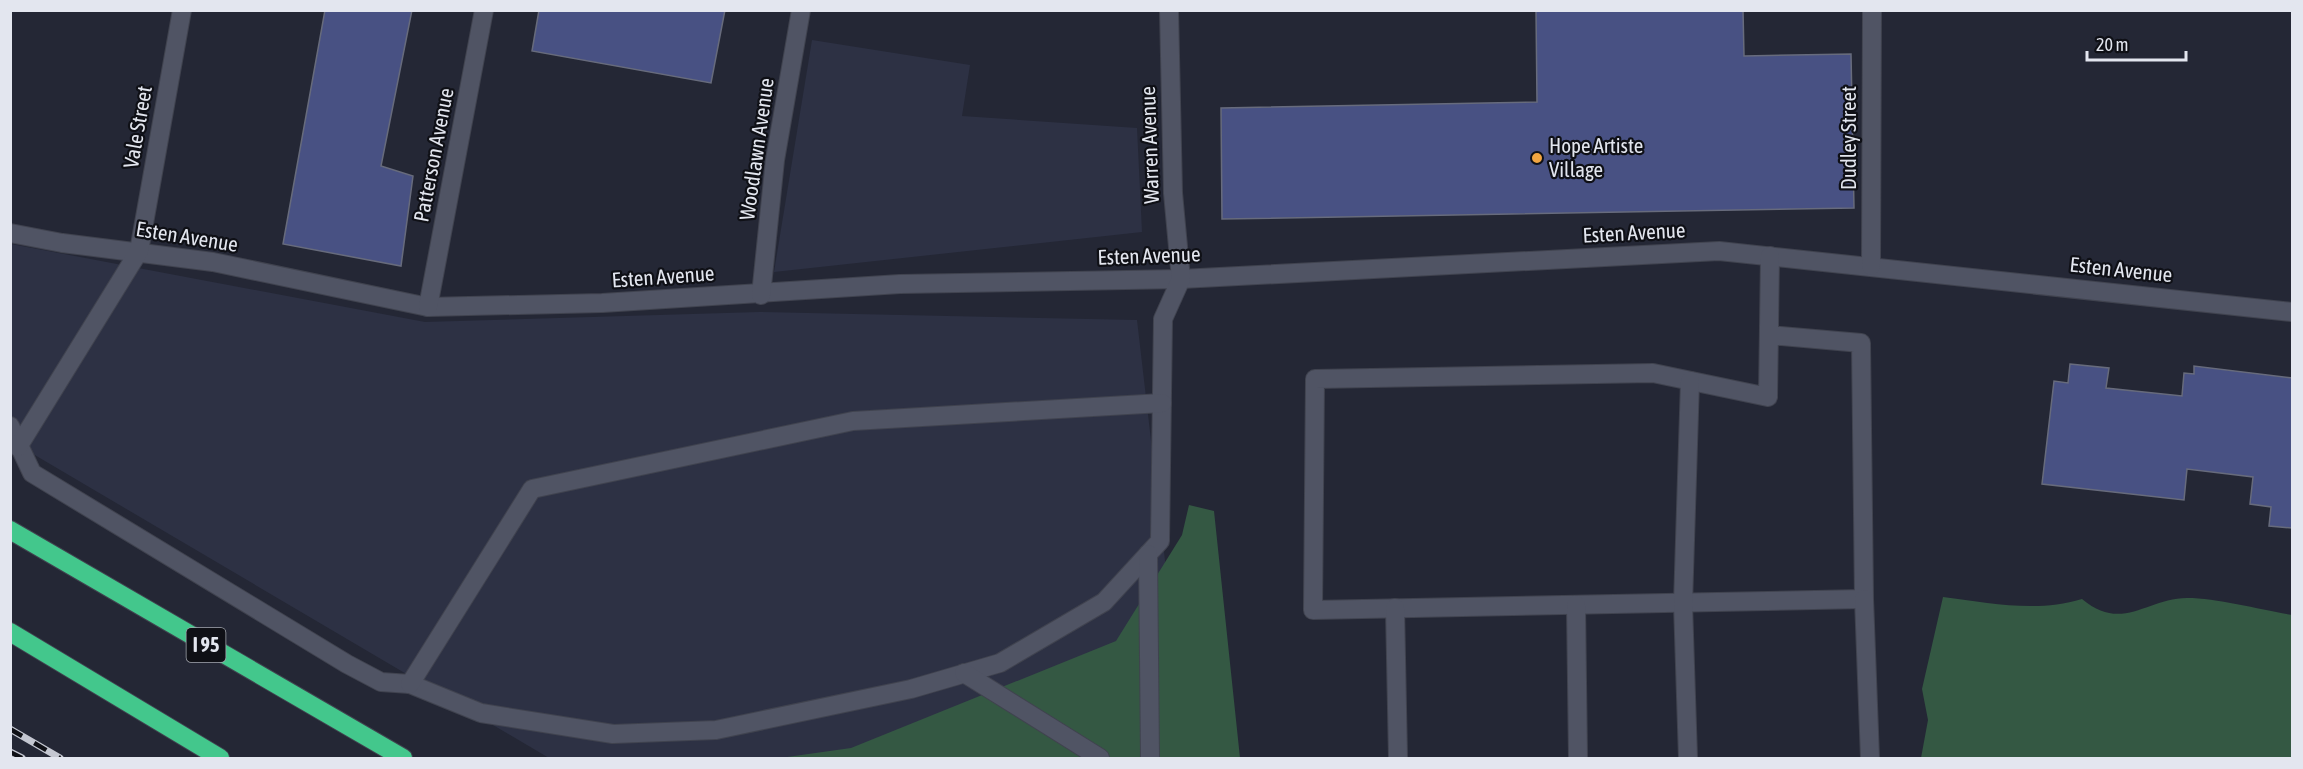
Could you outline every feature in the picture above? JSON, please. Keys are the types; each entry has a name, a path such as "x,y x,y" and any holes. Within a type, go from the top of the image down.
{"highway":[{"name":"I 95","path":"10,530 404,759"},
{"path":"10,632 220,759"}],"street":[{"name":"Vale Street","path":"139,251 182,10"},
{"name":"Patterson Avenue","path":"428,307 484,10"},
{"name":"Woodlawn Avenue","path":"761,295 775,160 801,10"},
{"name":"Warren Avenue","path":"1169,10 1173,193 1181,279"},
{"name":"Dudley Street","path":"1872,10 1872,266"},
{"name":"Esten Avenue","path":"10,233 62,243 213,262 428,307 602,303 761,295 900,284 1181,279 1719,251 2292,312"},
{"path":"18,447 139,251"},
{"path":"1770,256 1768,397 1653,374 1315,379 1313,609 1864,599"},
{"path":"10,426 32,473 346,664 381,682 410,684 481,713 613,734 716,730 911,689 1000,663 1104,602 1160,541 1163,319 1181,279"},
{"path":"1769,335 1861,343 1864,599 1870,759"},
{"path":"1688,759 1683,604 1689,381"},
{"path":"410,684 532,489 853,421 1162,403"},
{"path":"1148,554 1150,759"},
{"path":"1576,604 1578,759"},
{"path":"1395,608 1398,759"},
{"path":"964,673 1100,759"}],"shaded area":[{"path":"812,40 970,65 962,116 1137,128 1142,232 774,272"},
{"path":"11,244 425,322 759,312 1137,320 1188,758 549,758 11,441"}],"green space":[{"path":"1189,505 1214,511 1240,758 780,758 851,748 1116,641 1182,535"},
{"path":"1943,597 2013,606 2047,605 2082,599 2096,609 2122,614 2173,599 2187,598 2225,602 2292,615 2292,758 1921,758 1928,720 1922,689"}],"building":[{"path":"325,10 412,10 381,166 413,176 401,266 283,244"},
{"path":"539,10 725,10 711,83 532,51"},
{"name":"Hope Artiste Village","path":"1536,10 1743,10 1744,56 1851,54 1854,208 1222,219 1221,108 1537,102"},
{"path":"2070,364 2109,368 2106,388 2182,396 2184,373 2194,374 2194,366 2292,378 2292,528 2269,526 2271,507 2250,504 2253,477 2187,469 2184,500 2042,484 2054,381 2068,383"}],"railway":[{"path":"10,729 60,758"},
{"path":"10,752 22,758"}],"place":[{"name":"Hope Artiste Village","path":"1537,158"}]}
